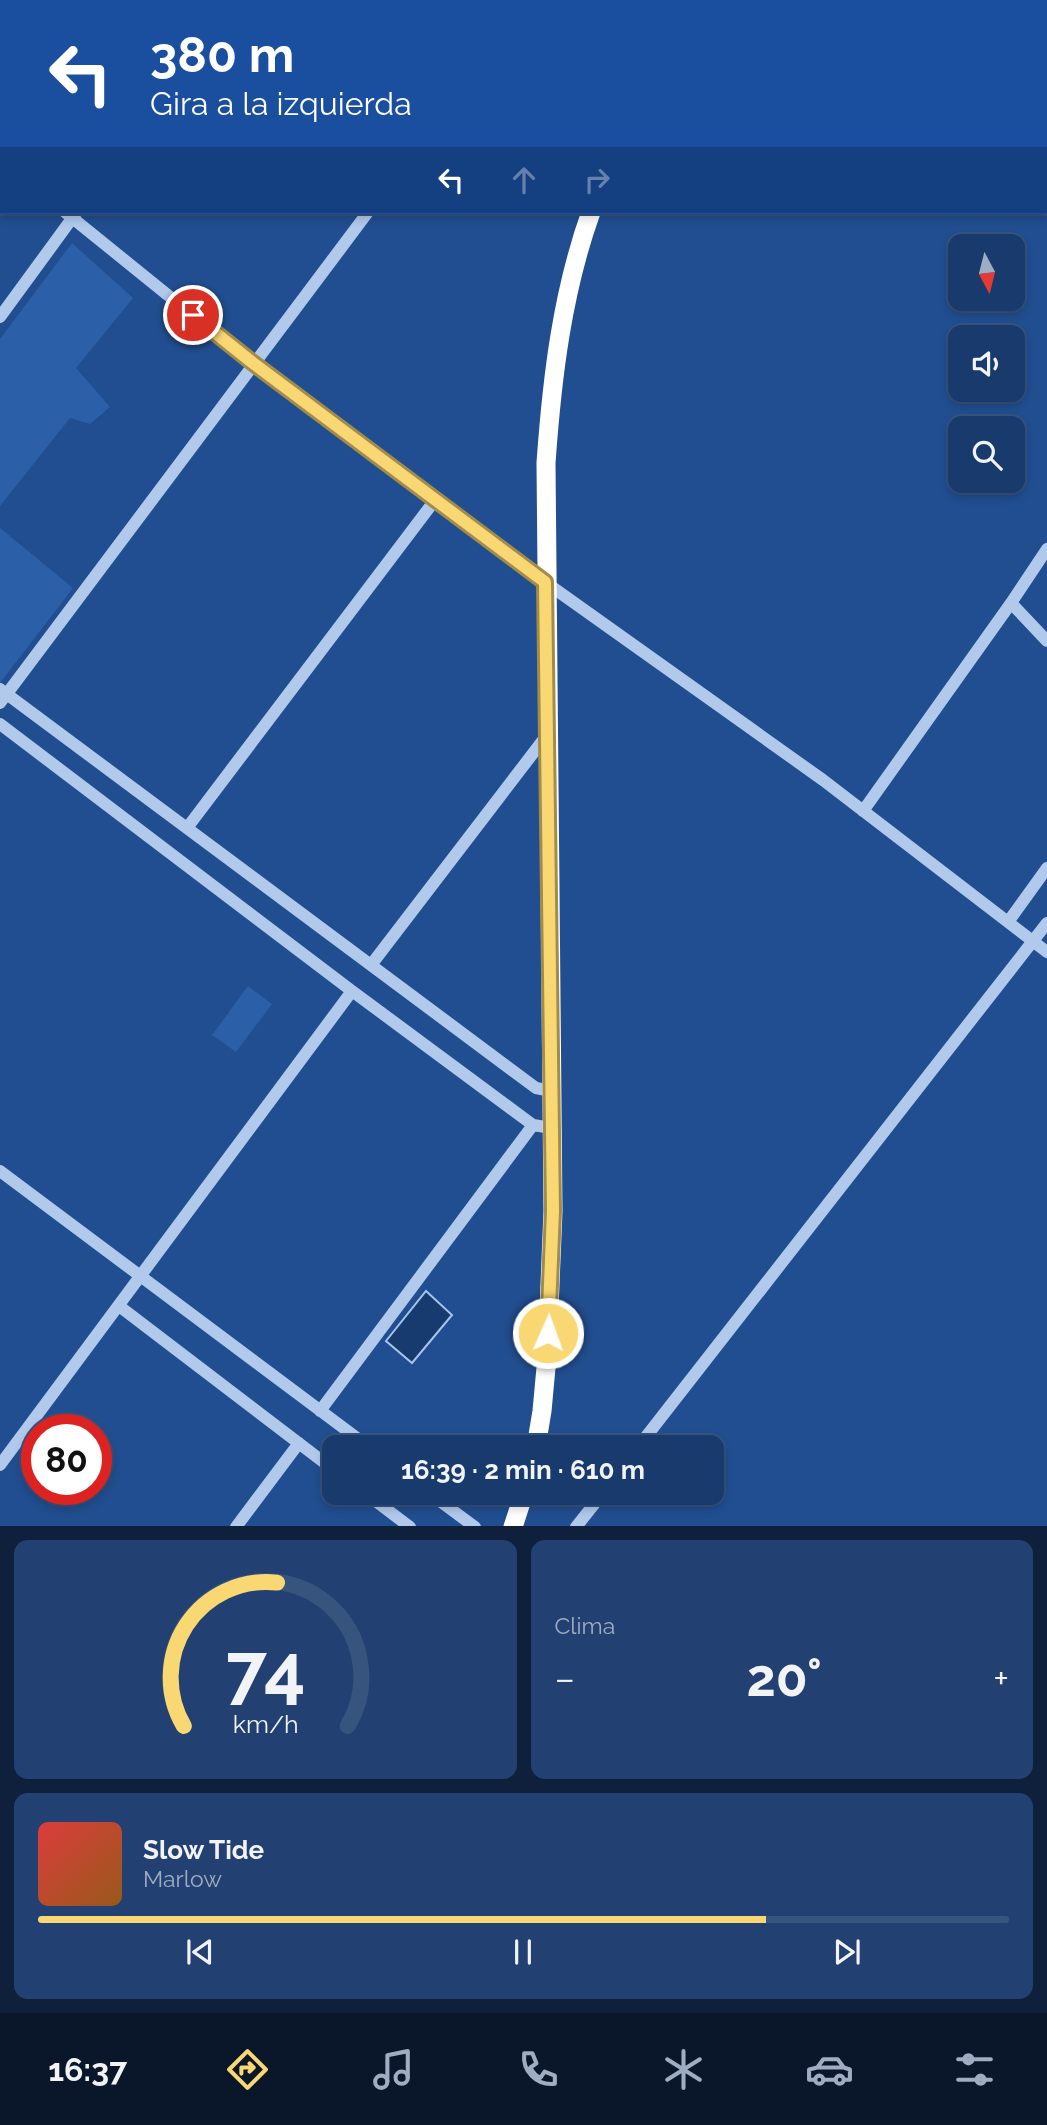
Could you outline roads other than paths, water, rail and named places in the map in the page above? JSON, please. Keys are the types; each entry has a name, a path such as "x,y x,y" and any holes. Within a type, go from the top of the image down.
{"highway":[{"path":"538,1435 547,1357 553,1211 542,1127 551,1091 545,463 552,379 561,325 590,214"},
{"path":"513,1526 520,1505"}],"street":[{"path":"0,317 72,214 253,363 545,582 863,811 1047,952"},
{"path":"366,214 2,695 187,828 536,1088 551,1091"},
{"path":"187,828 435,500"},
{"path":"863,811 1047,548"},
{"path":"1011,603 1047,641"},
{"path":"0,724 352,991 542,1127 320,1411"},
{"path":"371,965 547,735"},
{"path":"1008,922 1047,869"},
{"path":"647,1435 1047,923"},
{"path":"0,1465 352,991"},
{"path":"0,1171 353,1435"},
{"path":"119,1306 322,1460"},
{"path":"237,1526 299,1443"},
{"path":"381,1505 409,1526"},
{"path":"445,1505 474,1526"},
{"path":"577,1526 593,1505"}]}
